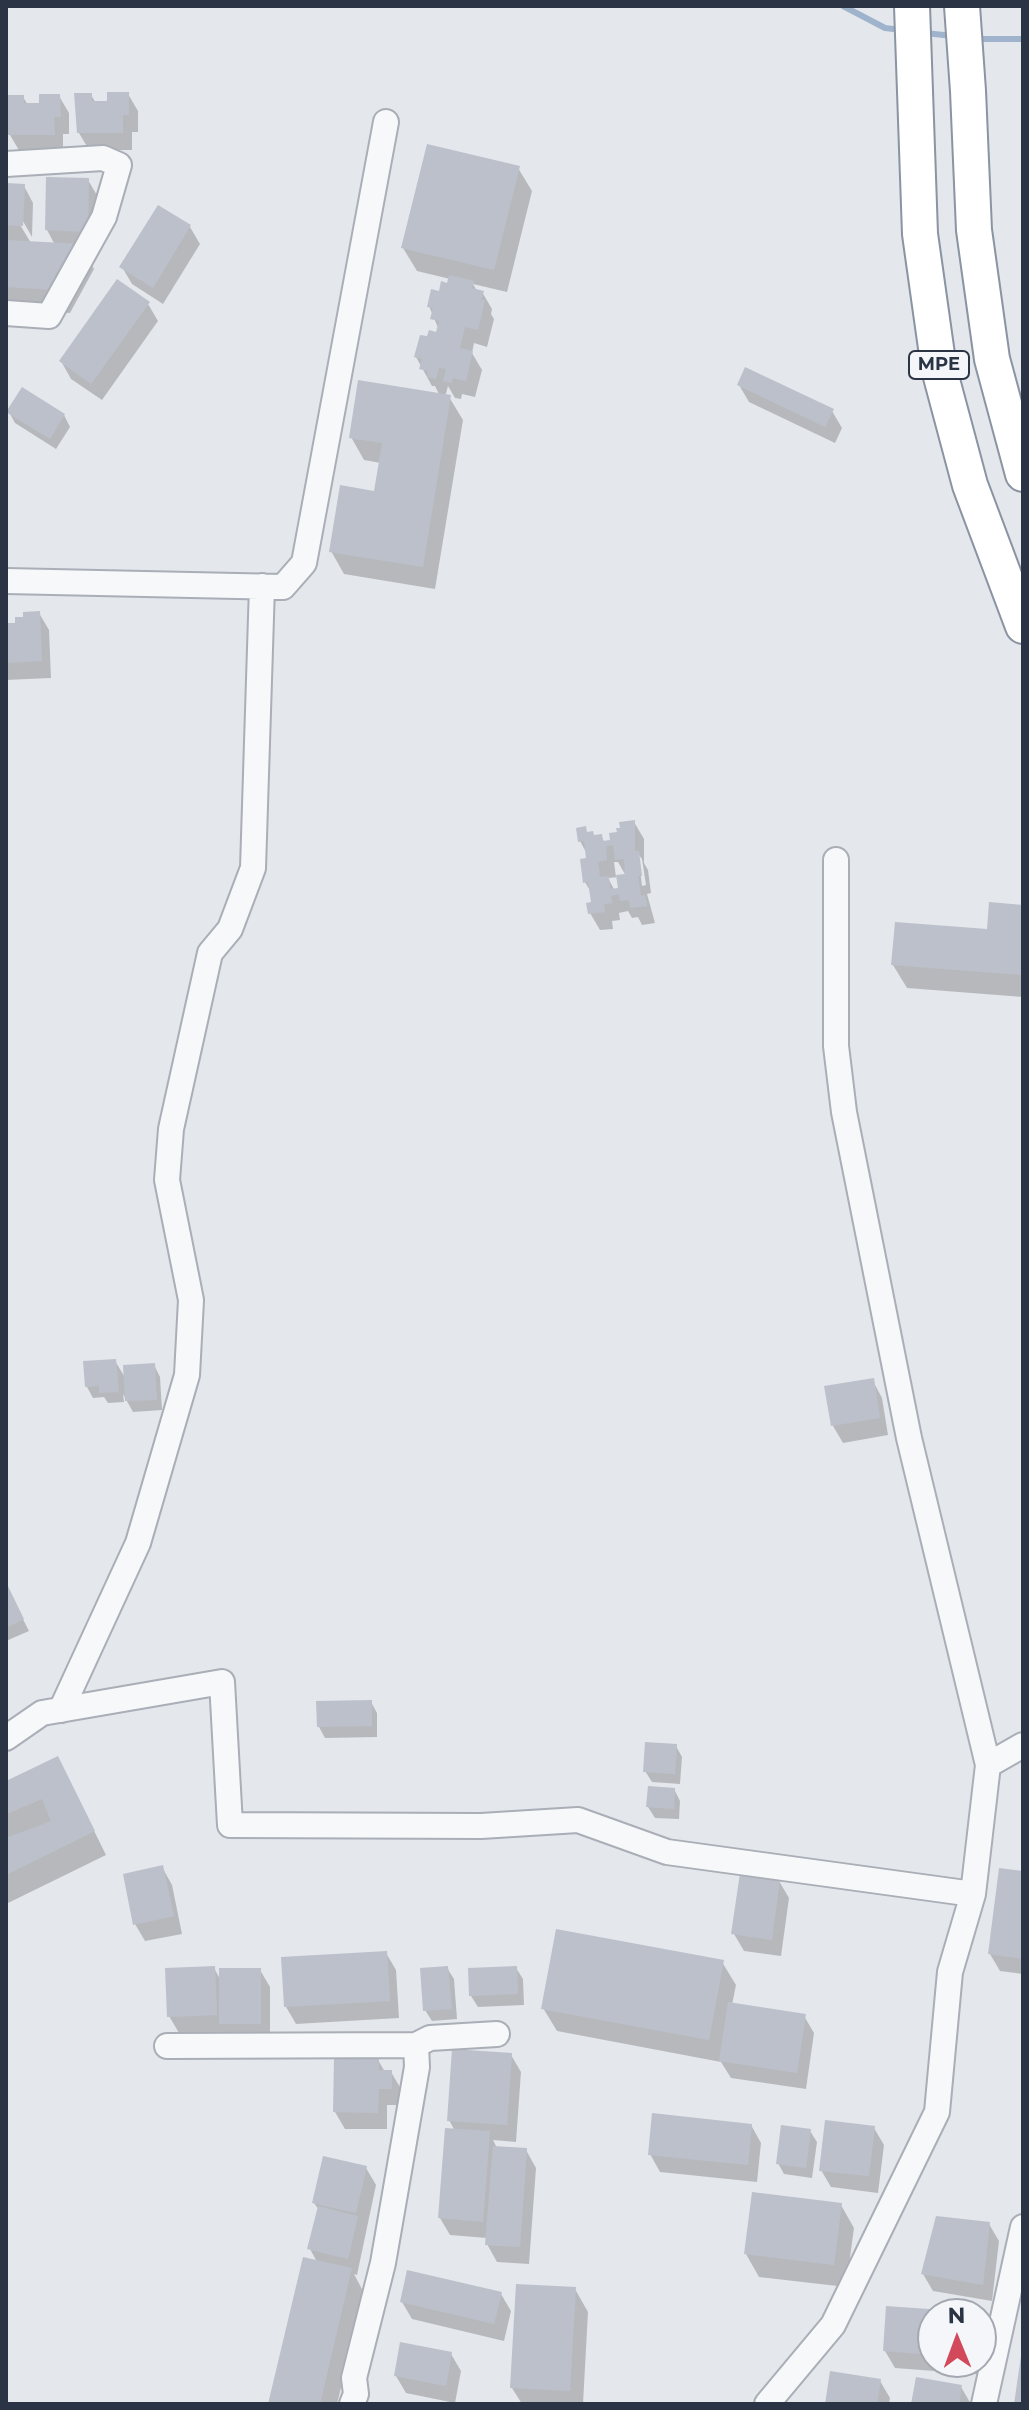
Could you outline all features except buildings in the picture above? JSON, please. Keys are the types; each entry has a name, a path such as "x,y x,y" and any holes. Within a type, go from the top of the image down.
{"highway":[{"name":"MPE","path":"912,6 920,234 939,369 970,485 1023,626"},
{"name":"MPE","path":"962,6 974,230 992,359 1023,474"}],"street":[{"path":"6,581 283,587 304,563 386,122"},
{"path":"6,164 103,158 119,165 104,217 49,316 6,313"},
{"path":"61,1710 138,1543 187,1375 191,1300 167,1180 171,1129 210,953 230,929 253,868 262,586"},
{"path":"767,2404 833,2325 937,2112 950,1972 973,1894 988,1765 909,1438 844,1112 836,1046 836,860"},
{"path":"6,1738 42,1713 222,1682 230,1825 481,1826 578,1820 667,1852 973,1894"},
{"path":"988,1765 1023,1745"},
{"path":"167,2046 416,2045 430,2038 497,2034"},
{"path":"352,2404 356,2394 354,2378 383,2263 417,2067 416,2045"},
{"path":"984,2404 1023,2227"}],"waterway":[{"path":"843,6 885,28 902,30"},
{"path":"925,33 953,36"},
{"path":"976,39 1023,39"}]}
